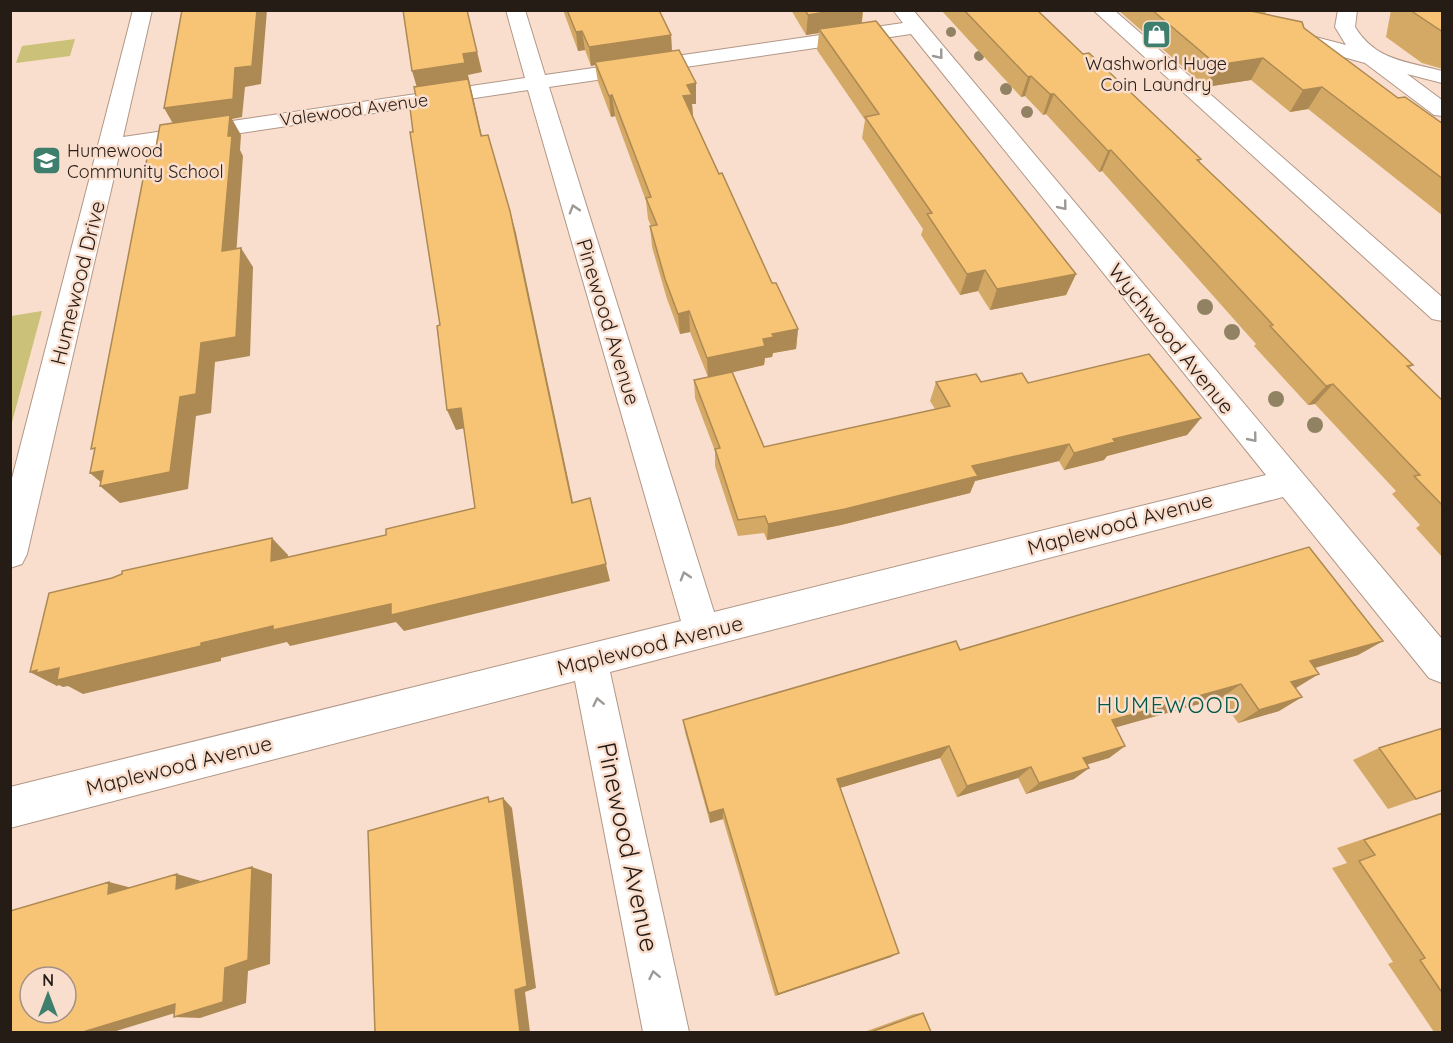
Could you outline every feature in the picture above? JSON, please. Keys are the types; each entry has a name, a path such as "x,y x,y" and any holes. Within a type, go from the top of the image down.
{"street":[{"name":"Humewood Drive","path":"10,554 143,10"},
{"name":"Pinewood Avenue","path":"515,10 702,632"},
{"path":"1102,10 1443,312"},
{"path":"1348,10 1345,27 1349,38 1369,58 1443,110"},
{"name":"Valewood Avenue","path":"111,145 536,84 909,19"},
{"name":"Wychwood Avenue","path":"909,19 1443,666"},
{"path":"1270,32 1443,77"},
{"name":"Maplewood Avenue","path":"10,808 1289,482"},
{"name":"Pinewood Avenue","path":"589,661 666,1032"}],"shaded area":[{"path":"75,39 70,56 16,63 22,46"},
{"path":"42,311 11,426 11,316"}],"building":[{"path":"182,10 257,10 252,66 235,68 233,99 164,108"},
{"path":"403,10 467,10 477,52 463,54 465,63 412,71"},
{"path":"567,10 659,10 671,35 589,47 582,31 576,32"},
{"path":"805,10 837,10 808,15"},
{"path":"964,10 1037,10 1083,54 1089,53 1201,159 1197,160 1413,365 1407,366 1443,401 1443,506 1414,476 1420,475 1333,384 1326,386 1270,326 1273,325 1111,150 1108,151 1054,94 1050,94 1031,76 1028,77"},
{"path":"1152,10 1246,10 1302,22 1304,28 1398,98 1405,97 1443,124 1443,179 1322,87 1303,90 1263,58 1217,65"},
{"path":"1410,10 1443,10 1443,32"},
{"path":"876,21 1076,274 997,289 985,270 967,274 927,214 932,213 865,117 879,114 819,29"},
{"path":"679,50 696,83 687,85 692,95 683,96 719,174 722,173 772,283 776,283 798,329 772,334 774,337 763,339 765,346 707,358 689,311 678,314 650,226 657,225 646,198 651,197 612,95 609,96 595,62"},
{"path":"468,79 481,136 488,135 510,211 572,503 590,498 606,564 391,615 391,604 273,630 273,626 201,643 201,646 57,680 59,668 36,673 37,670 30,672 49,593 112,578 122,574 122,571 272,538 271,561 386,535 386,529 475,508 461,408 447,410 437,326 440,325 410,132 413,132 410,108 418,107 414,87"},
{"path":"230,115 228,136 232,136 222,251 241,248 236,337 201,343 196,394 180,397 170,472 100,486 103,471 90,473 95,448 91,449 149,148 156,147 160,125"},
{"path":"1149,354 1201,418 1113,439 1115,442 1074,453 1069,444 972,466 978,476 845,509 768,524 765,516 738,520 715,449 720,448 694,380 732,372 764,447 950,406 936,382 976,374 981,382 1022,373 1028,383"},
{"path":"1309,547 1383,641 1310,661 1319,674 1291,682 1302,697 1259,710 1241,684 1112,720 1125,746 1083,758 1089,768 1039,783 1031,767 967,786 949,746 837,779 899,953 778,994 723,809 709,813 683,720 956,641 960,650"},
{"path":"1443,728 1443,790 1416,799 1379,748"},
{"path":"488,797 489,802 503,798 527,986 515,990 520,1032 375,1032 368,831"},
{"path":"1443,813 1443,994 1420,960 1425,958 1359,861 1375,855 1364,840"},
{"path":"252,867 248,960 225,968 223,1002 174,1017 175,1004 83,1032 10,1032 10,911 109,882 108,894 177,874 176,889"},
{"path":"923,1013 931,1032 871,1032"}],"place":[{"name":"Washworld Huge Coin Laundry","path":"1156,35"},
{"name":"Humewood Community School","path":"46,161"}],"district":[{"name":"HUMEWOOD","path":"1169,705"}]}
